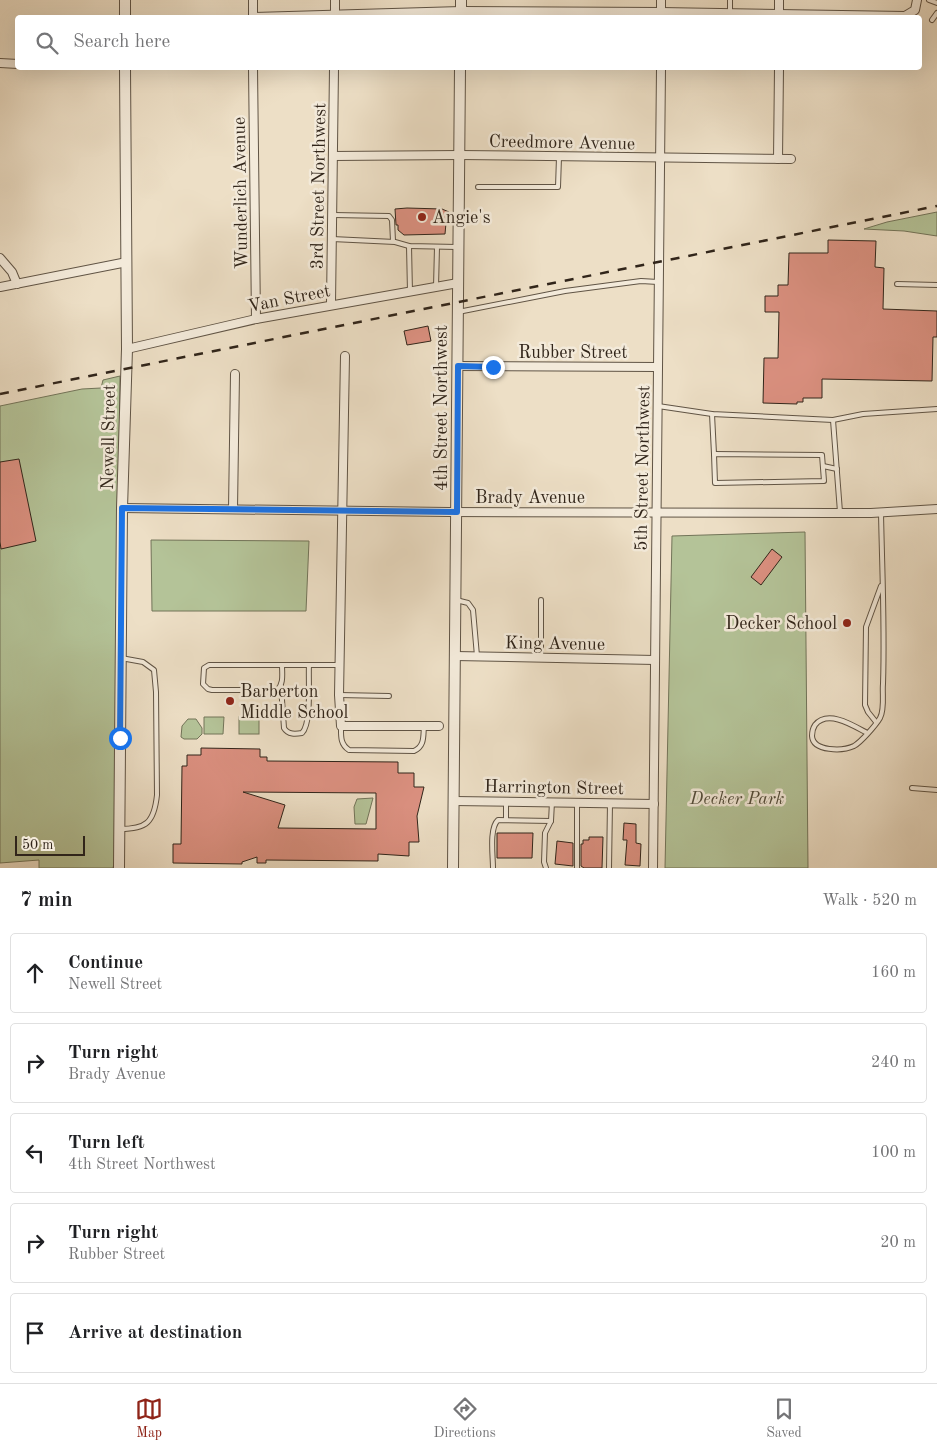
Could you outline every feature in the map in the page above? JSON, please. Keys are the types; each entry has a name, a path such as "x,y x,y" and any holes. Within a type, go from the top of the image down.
{"street":[{"path":"125,0 125,15"},
{"path":"252,0 253,15"},
{"path":"335,0 335,15"},
{"path":"461,0 461,14"},
{"path":"661,0 661,15"},
{"path":"779,0 779,15"},
{"path":"908,15 917,6 917,0"},
{"path":"398,15 661,15 730,13 763,15"},
{"path":"0,64 15,64"},
{"name":"Newell Street","path":"119,868 122,508 127,349 125,70"},
{"name":"Wunderlich Avenue","path":"253,70 256,319"},
{"name":"3rd Street Northwest","path":"331,304 334,70"},
{"name":"4th Street Northwest","path":"453,868 460,70"},
{"name":"5th Street Northwest","path":"653,868 660,70"},
{"path":"778,159 779,70"},
{"name":"Creedmore Avenue","path":"333,156 460,155 791,159"},
{"path":"0,258 12,272 17,284"},
{"path":"0,287 127,262"},
{"name":"Van Street","path":"127,349 256,319 331,304 458,283"},
{"path":"345,356 339,695 341,726 439,726"},
{"name":"Rubber Street","path":"458,366 658,367"},
{"path":"233,509 235,374"},
{"name":"Brady Avenue","path":"122,508 457,512 840,513 937,509"},
{"name":"King Avenue","path":"455,656 655,660"},
{"name":"Harrington Street","path":"454,801 654,804"}],"lane":[{"path":"730,0 730,13"},
{"path":"929,0 937,3"},
{"path":"932,20 937,13"},
{"path":"478,187 558,187 559,157"},
{"path":"332,215 389,216 392,220 393,241"},
{"path":"332,239 393,241 409,246 459,247"},
{"path":"409,246 410,292"},
{"path":"436,287 437,247"},
{"path":"458,312 564,291 641,281 659,282"},
{"path":"897,284 937,284"},
{"path":"658,406 712,414 833,420 863,414 937,409"},
{"path":"712,414 715,483 824,481 822,455 714,454"},
{"path":"833,420 840,513"},
{"path":"823,466 837,469"},
{"path":"867,732 841,720 830,718 819,721 813,728 812,737 814,743 822,748 847,748 856,745 881,716 884,647 881,512"},
{"path":"876,722 865,705 866,634 868,618 882,583"},
{"path":"456,600 468,603 473,610 477,656"},
{"path":"540,657 541,600"},
{"path":"120,829 137,829 148,822 154,810 157,795 154,670 146,664 121,658"},
{"path":"281,685 273,690 212,690 205,687 203,679 204,668 209,665 340,666"},
{"path":"282,665 281,685 284,728 291,734 302,733 306,728 308,719 309,665"},
{"path":"339,695 389,696"},
{"path":"341,726 341,741 344,747 349,750 414,751 423,744 424,726"},
{"path":"912,788 937,790"},
{"path":"506,802 506,820"},
{"path":"546,868 544,862 545,833 551,821 552,802"},
{"path":"577,802 577,868"},
{"path":"609,868 610,803"},
{"path":"493,868 493,829 495,822 498,820 551,821"}],"green space":[{"path":"937,212 937,236 904,231 864,229 887,222"},
{"path":"120,376 115,859 113,868 39,868 39,860 0,863 0,406 82,389 101,388 103,380"},
{"name":"Decker Park","path":"805,532 808,868 665,868 672,536"},
{"path":"151,540 309,541 306,611 152,611"},
{"path":"204,717 224,717 223,734 204,734"},
{"path":"239,717 259,717 259,734 239,734"},
{"path":"188,719 196,719 202,728 202,734 197,739 184,739 181,737 182,726"},
{"path":"373,798 366,824 355,824 354,807 357,799"}],"building":[{"name":"Angie's","path":"395,209 442,209 449,212 449,223 446,223 445,234 404,235 398,230 398,225 396,225"},
{"path":"828,240 876,241 875,267 884,268 883,309 937,311 937,337 933,337 932,381 822,379 822,398 803,398 803,402 797,402 797,404 763,403 764,358 778,358 779,312 765,312 765,296 778,296 778,285 788,285 789,253 828,253"},
{"path":"428,326 431,341 407,345 404,331"},
{"path":"19,459 36,541 1,549 0,462"},
{"path":"772,549 782,557 761,585 751,577"},
{"path":"201,748 260,749 260,757 267,757 267,761 398,762 398,773 414,773 414,787 424,787 417,816 419,842 409,842 409,856 378,854 378,861 266,860 266,863 257,863 257,857 242,862 242,864 173,863 173,844 181,844 182,766 187,766 187,755 201,755","holes":["243,792 376,793 376,829 278,828 285,805"]},
{"path":"624,823 636,824 636,843 641,844 640,866 625,865 627,840 623,840"},
{"path":"497,833 533,833 532,858 497,858"},
{"path":"589,837 603,837 602,868 584,868 581,866 581,844 583,844 583,840 589,840"},
{"path":"557,841 573,843 573,866 555,864"}],"railway":[{"path":"0,394 937,206"}],"place":[{"name":"Angie's","path":"422,217"},
{"name":"Decker School","path":"847,623"},
{"name":"Barberton Middle School","path":"230,701"}],"route":[{"path":"120,738 122,508 457,512 458,366 493,367"}]}
